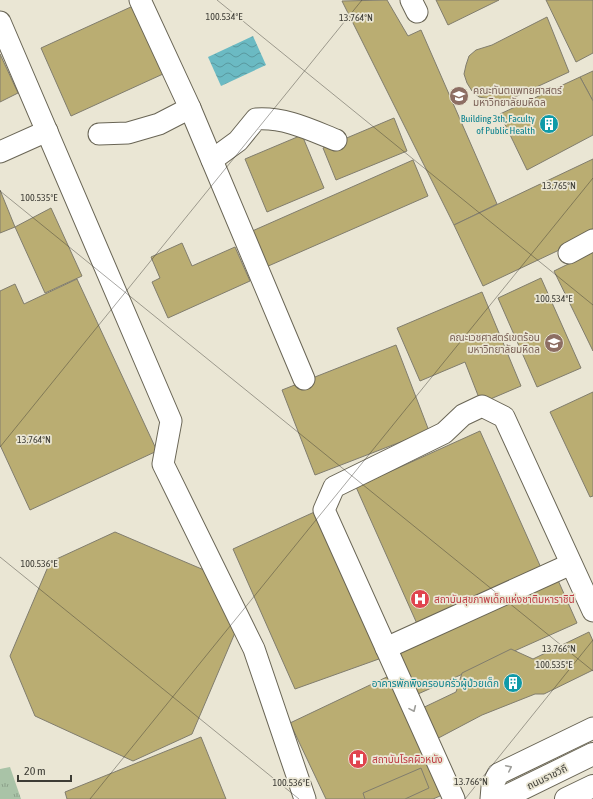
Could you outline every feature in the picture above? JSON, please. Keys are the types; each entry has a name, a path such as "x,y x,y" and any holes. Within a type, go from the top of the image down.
{"main road":[{"name":"ถนนราชวิถี","path":"501,799 593,754"}],"lane":[{"path":"140,0 190,108 304,378"},
{"path":"0,22 171,421 163,464 254,648 305,799"},
{"path":"99,134 128,133 159,124 190,108"},
{"path":"212,160 238,141 256,119 268,118 296,124 336,140"},
{"path":"0,152 47,131"},
{"path":"569,253 593,240"},
{"path":"454,799 324,510 334,487 444,432 463,415 482,406 504,417 593,611"},
{"path":"386,648 571,564"},
{"path":"492,799 492,787 498,774 593,728"}],"green space":[{"path":"10,767 21,799 0,799 0,769"}],"water":[{"path":"253,36 266,65 221,86 208,57"}],"building":[{"path":"387,0 408,36 421,30 497,204 454,225 342,1"},
{"path":"436,0 499,0 448,25"},
{"path":"546,0 593,0 593,53 576,62"},
{"path":"133,6 163,74 71,116 41,48"},
{"path":"547,17 569,72 504,102 479,97 472,91 464,74 469,56 476,50 492,45"},
{"path":"0,54 18,93 0,102"},
{"path":"593,71 593,101 580,77"},
{"name":"Building 3th, Faculty of Public Health","path":"580,77 593,101 593,135 527,170 500,114"},
{"path":"394,118 407,151 336,180 323,148"},
{"path":"302,135 324,188 267,212 245,159"},
{"path":"593,159 593,234 483,286 454,225"},
{"path":"413,160 428,196 266,267 250,232"},
{"path":"0,190 15,227 0,233"},
{"path":"51,208 82,276 45,293 15,227"},
{"path":"182,243 192,266 235,247 250,281 168,318 152,282 160,278 151,257"},
{"path":"593,252 593,351 554,271"},
{"path":"541,278 581,368 537,387 498,298"},
{"path":"77,279 157,451 30,510 0,445 0,291 15,284 24,304"},
{"path":"482,292 521,386 481,403 465,362 420,381 397,328"},
{"path":"396,345 429,431 315,475 282,390"},
{"path":"593,392 593,496 590,497 550,412"},
{"path":"480,431 542,570 418,626 356,487"},
{"path":"321,509 390,655 295,689 233,549"},
{"path":"115,532 211,573 237,628 192,734 133,761 35,716 10,656 50,562"},
{"path":"557,578 577,623 409,698 390,655"},
{"name":"อาคารพักพิงครอบครัวผู้ป่วยเด็ก","path":"589,632 593,641 593,670 544,694 535,694 482,715 429,743 414,712 456,692 462,673 511,649 533,659"},
{"name":"สถาบันโรคผิวหนัง","path":"391,675 447,793 433,799 326,799 290,723"},
{"path":"201,737 226,799 67,799 65,792"},
{"path":"421,768 429,788 405,799 365,799 363,793"}],"place":[{"name":"คณะทันตแพทยศาสตร์ มหาวิทยาลัยมหิดล","path":"459,96"},
{"name":"Building 3th, Faculty of Public Health","path":"549,124"},
{"name":"คณะเวชศาสตร์เขตร้อน มหาวิทยาลัยมหิดล","path":"554,343"},
{"name":"สถาบันสุขภาพเด็กแห่งชาติมหาราชินี","path":"420,599"},
{"name":"อาคารพักพิงครอบครัวผู้ป่วยเด็ก","path":"513,683"},
{"name":"สถาบันโรคผิวหนัง","path":"358,759"}]}
